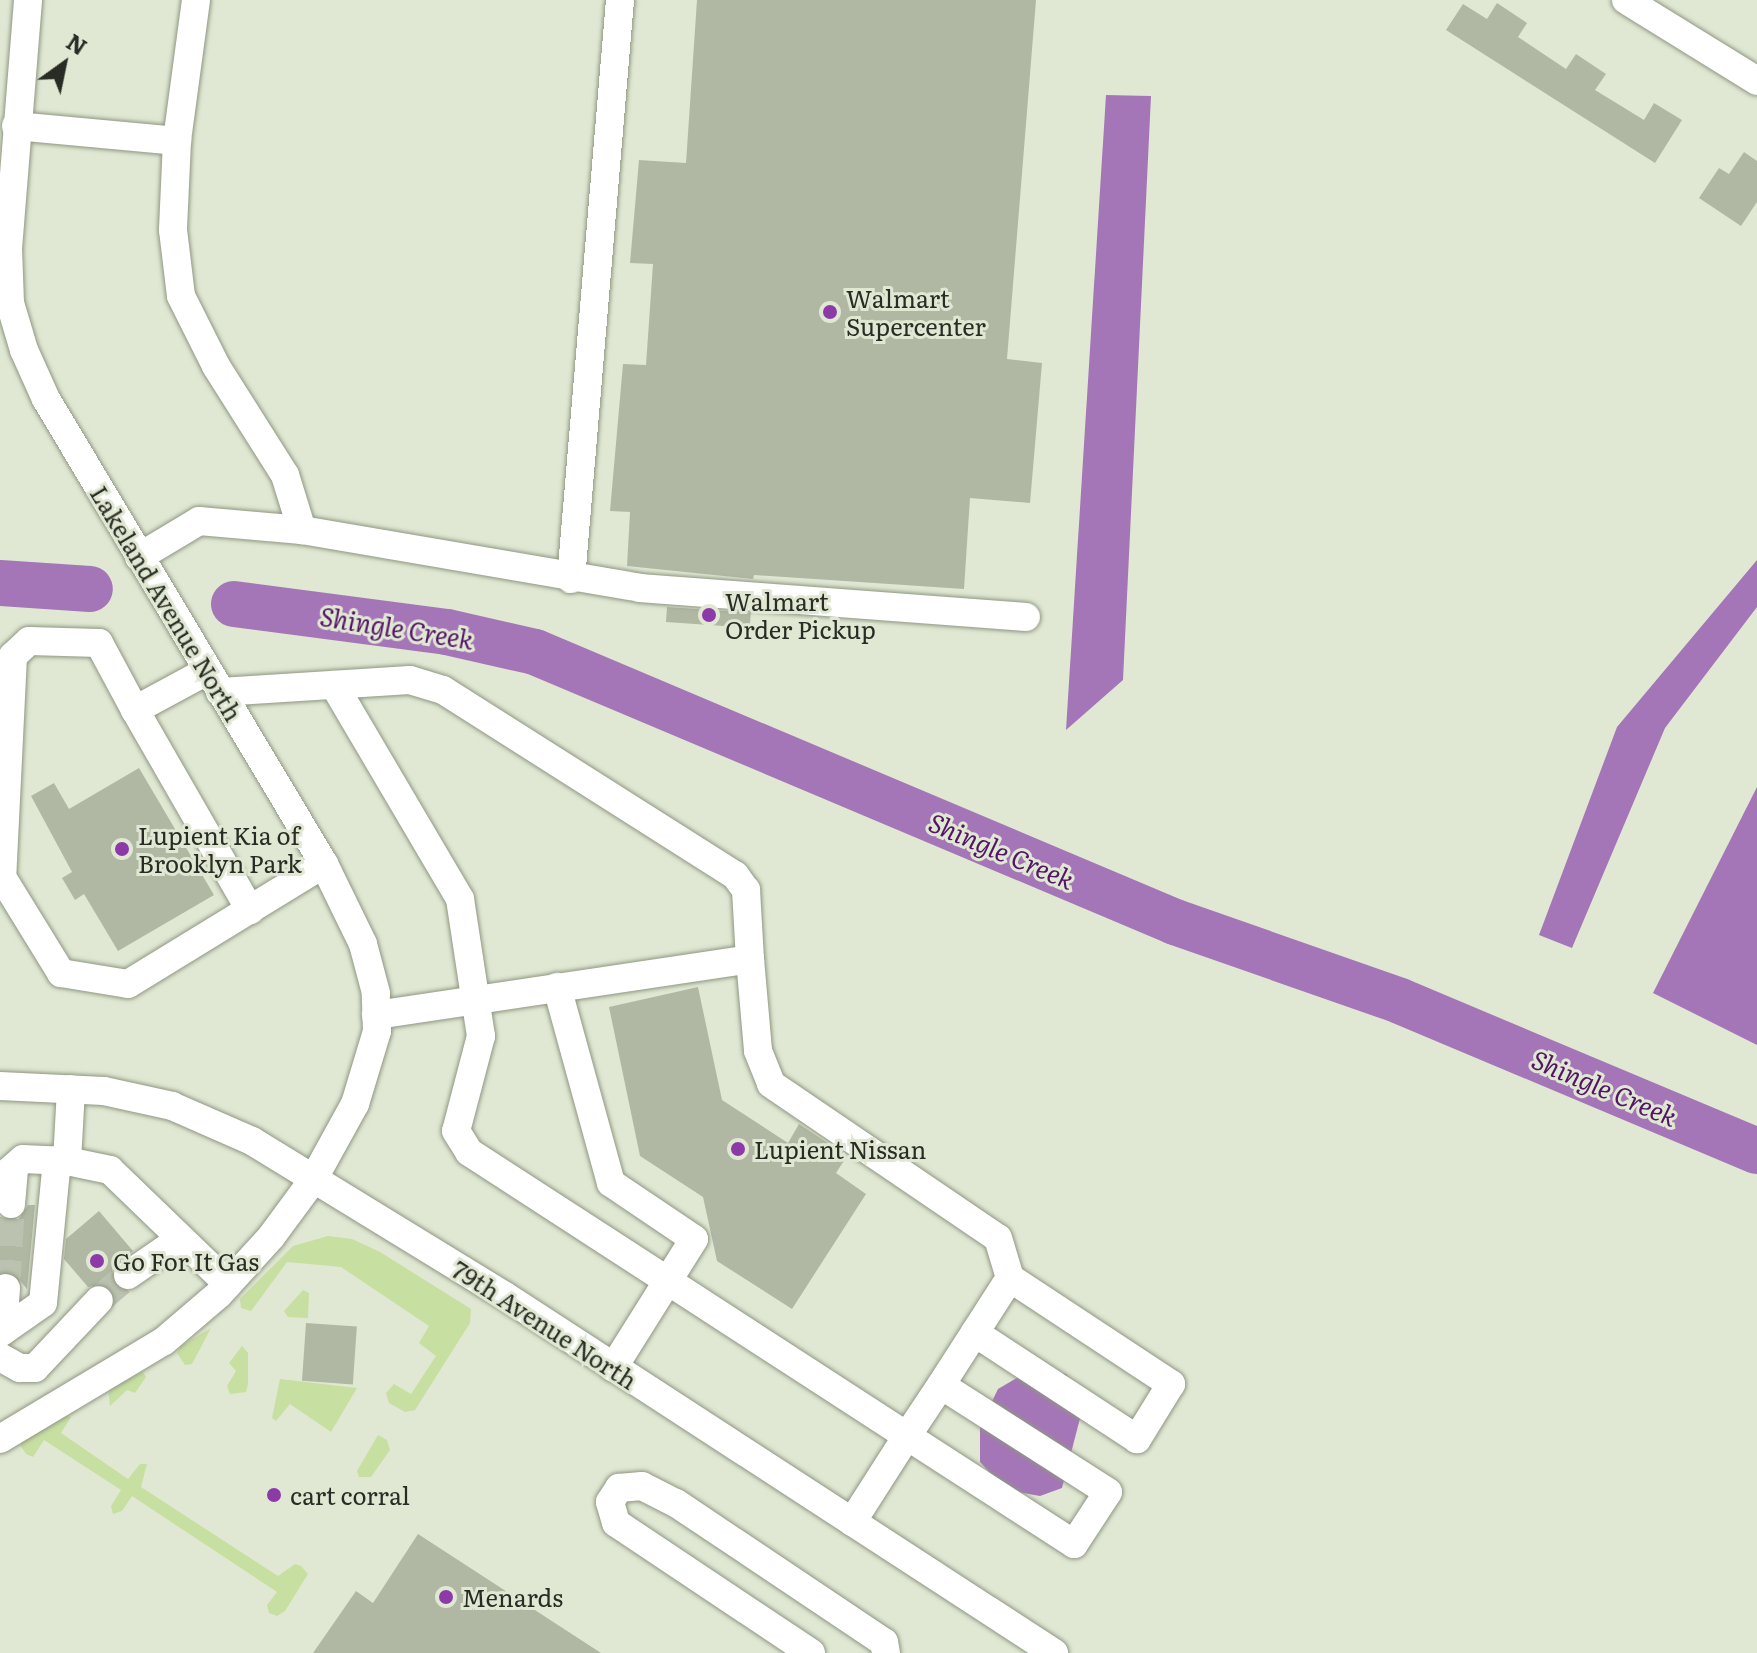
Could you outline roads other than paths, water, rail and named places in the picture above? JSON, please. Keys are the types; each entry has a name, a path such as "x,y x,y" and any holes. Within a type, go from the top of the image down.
{"street":[{"name":"Lakeland Avenue North","path":"0,1439 164,1341 228,1284 313,1180 365,1078 376,1015 363,944 324,864 46,399 10,303 8,249 28,0"},
{"path":"196,0 177,141 173,230 181,296 216,366 285,475 302,530"},
{"path":"571,579 620,0"},
{"path":"1626,0 1757,81"},
{"path":"16,126 177,141"},
{"path":"139,557 199,521 302,530 571,579 1026,617"},
{"path":"250,910 99,643 29,641 13,656 2,877 61,973 128,984 250,910 324,864"},
{"path":"135,710 213,682 334,685 410,680 443,690 735,875 746,890 758,1051 771,1084 998,1238 1010,1278 1171,1384 1137,1439 975,1333"},
{"path":"334,685 460,899 479,999 481,1036 456,1131 469,1152 1074,1544 1108,1492 941,1385"},
{"path":"376,1015 750,959"},
{"path":"557,987 611,1183 694,1239 613,1368"},
{"name":"79th Avenue North","path":"0,1086 71,1089 172,1106 252,1141 613,1368 1054,1653"},
{"path":"1,1340 43,1303 71,1089"},
{"path":"9,1183 23,1159 62,1160 120,1176 228,1284"},
{"path":"128,1275 180,1239"},
{"path":"852,1522 1010,1278"},
{"path":"6,1288 1,1340 20,1368 35,1368 99,1300"},
{"path":"811,1653 616,1523 610,1502 619,1488 642,1486 676,1503 884,1642 886,1653"}],"waterway":[{"name":"Shingle Creek","path":"0,583 90,589"},
{"name":"Shingle Creek","path":"234,604 447,632 535,652 1175,922 1400,1001 1757,1151"}],"tunnel":[{"path":"6,1288 11,1204"},
{"path":"99,1300 128,1275"}],"place":[{"name":"Walmart Supercenter","path":"830,312"},
{"name":"Walmart Order Pickup","path":"709,615"},
{"name":"Lupient Kia of Brooklyn Park","path":"122,849"},
{"name":"Lupient Nissan","path":"738,1149"},
{"name":"Go For It Gas","path":"97,1261"},
{"name":"cart corral","path":"274,1495"},
{"name":"Menards","path":"446,1597"}]}
